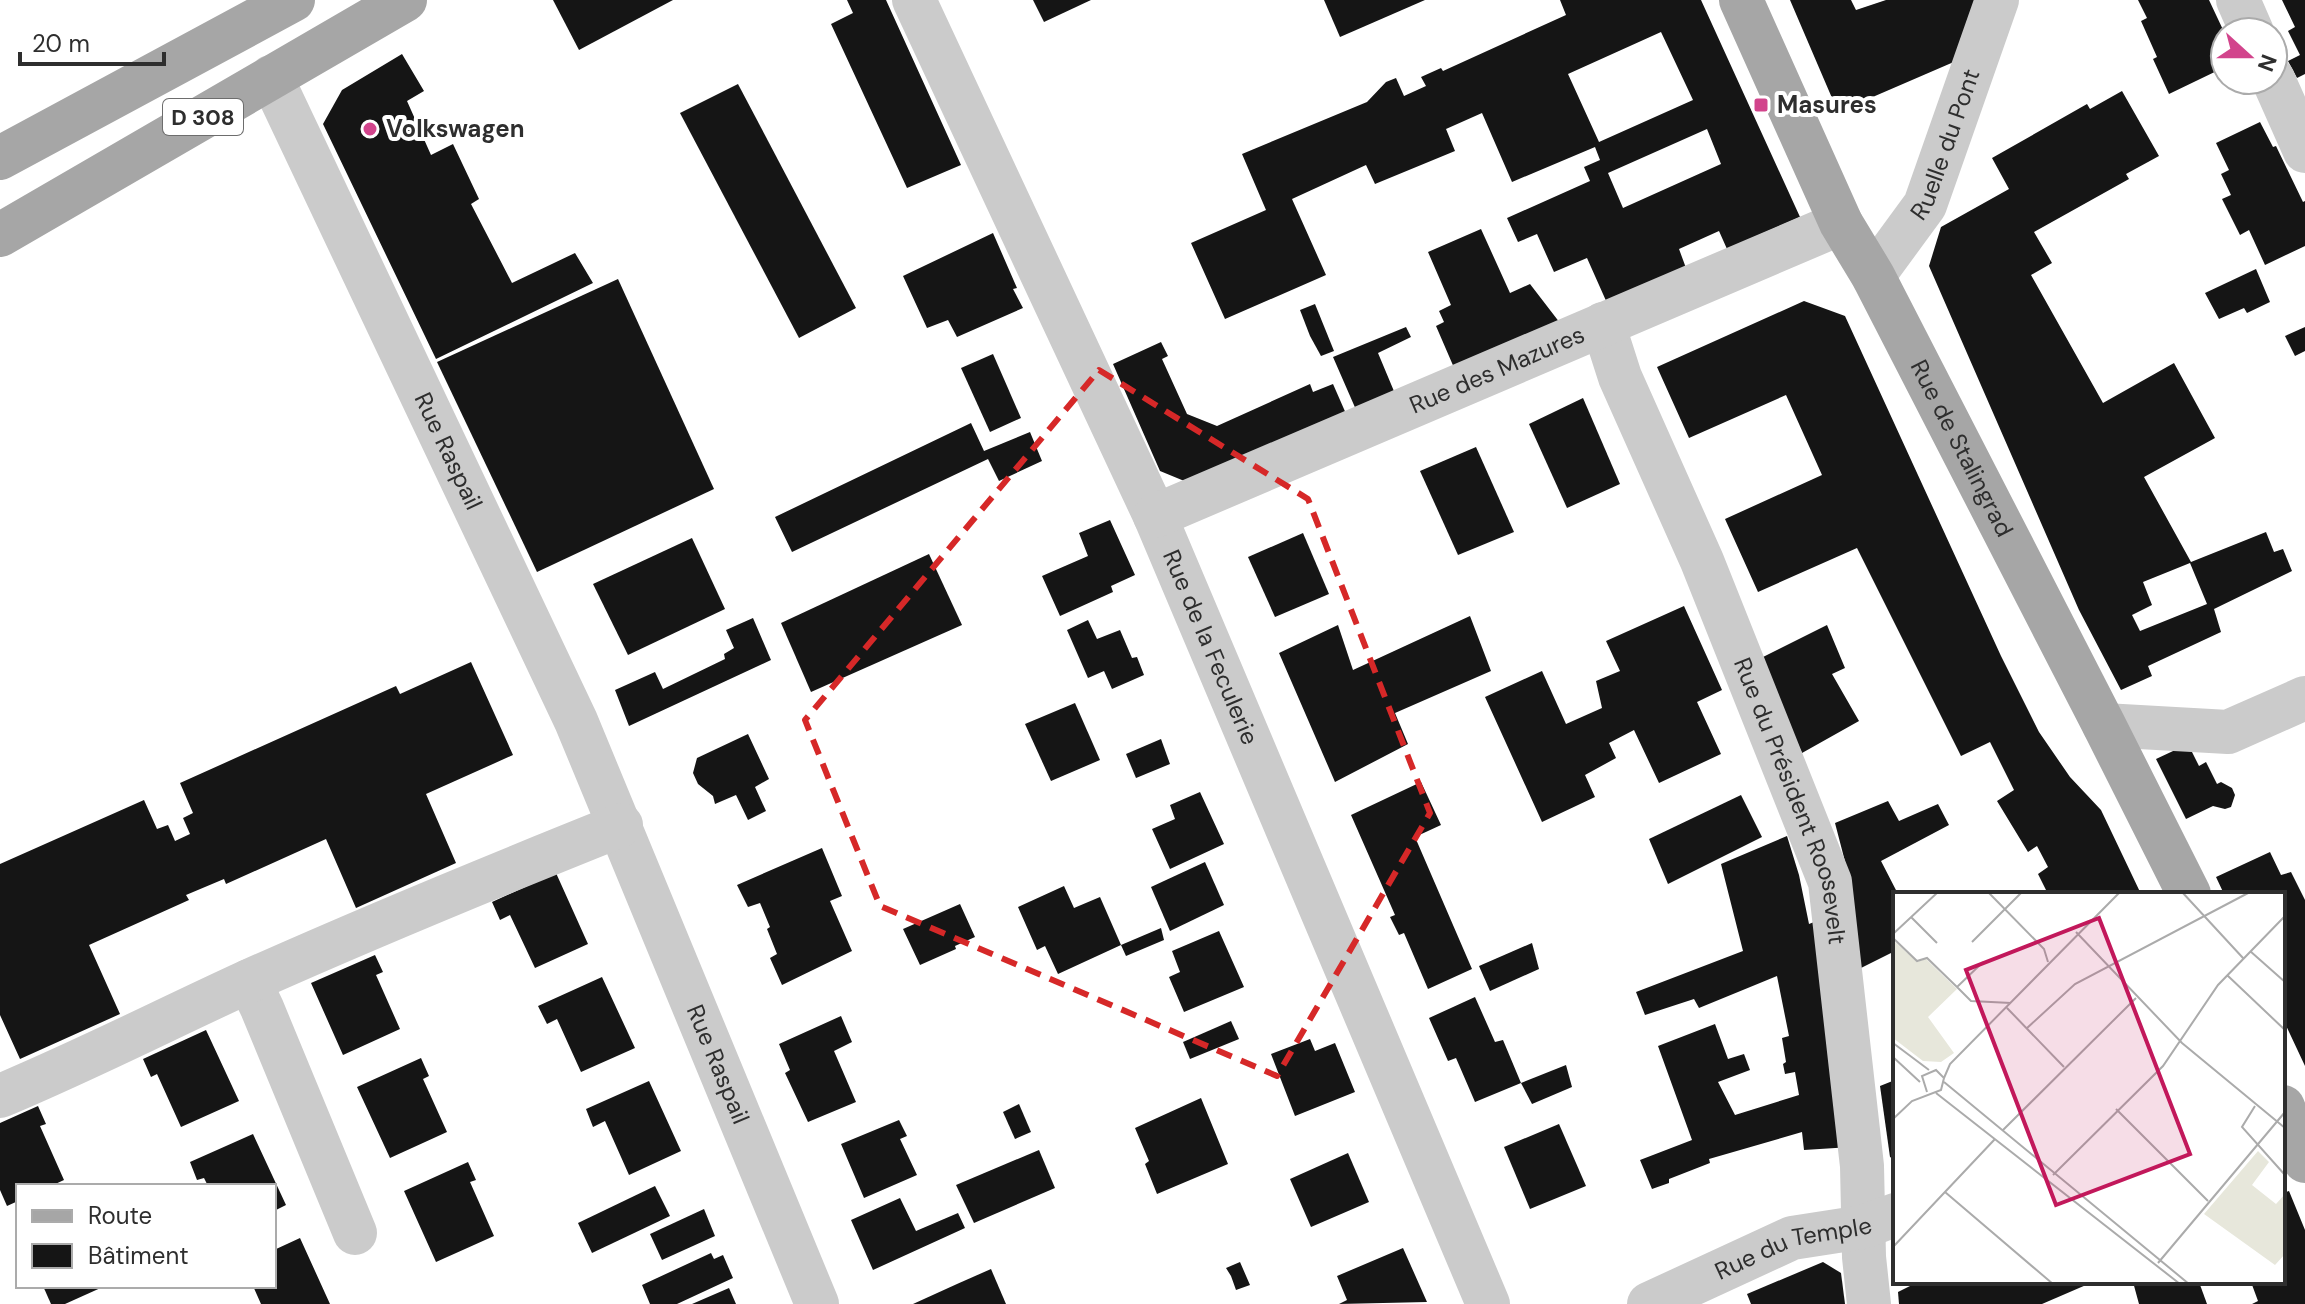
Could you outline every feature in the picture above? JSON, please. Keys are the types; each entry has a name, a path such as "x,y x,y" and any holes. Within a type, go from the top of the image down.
{"main road":[{"name":"D 308","path":"0,157 249,0"},
{"name":"D 308","path":"0,157 293,0"},
{"name":"D 308","path":"0,234 260,51 349,0"},
{"name":"D 308","path":"0,234 405,0"},
{"name":"Rue de Stalingrad","path":"1741,0 1841,223 1873,276 2188,892"},
{"path":"2285,1112 2305,1161"}],"street":[{"name":"Rue de la Feculerie","path":"914,0 1155,516 1488,1304"},
{"name":"Ruelle du Pont","path":"1873,276 1925,205 1997,0"},
{"name":"Rue Raspail","path":"271,77 576,721 606,831 817,1304"},
{"path":"2281,96 2305,151"},
{"name":"Rue des Mazures","path":"1155,516 1841,223"},
{"name":"Rue du Président Roosevelt","path":"1603,324 1620,377 1702,561 1830,882 1862,1166 1879,1221 1864,1257 1869,1304"},
{"path":"2104,725 2228,732 2305,698"},
{"path":"0,1096 249,981 509,868 606,831"},
{"path":"249,981 355,1233"},
{"name":"Rue du Temple","path":"1649,1304 1792,1238 1879,1221"}],"highlighted area":[{"path":"1099,370 1308,499 1430,813 1277,1076 880,906 805,720"}],"building":[{"path":"553,0 673,0 579,50"},
{"path":"847,0 886,0 961,165 907,188 831,24 853,13"},
{"path":"1033,0 1091,0 1044,22"},
{"path":"1324,0 1425,0 1340,37"},
{"path":"1560,0 1701,0 1800,217 1727,249 1719,231 1679,249 1686,268 1607,303 1587,258 1554,272 1537,234 1518,242 1507,218 1590,181 1584,167 1600,160 1595,147 1512,182 1482,113 1446,129 1455,151 1375,184 1366,165 1292,199 1326,275 1225,319 1191,243 1266,210 1242,154 1367,102 1386,82 1396,78 1404,96 1426,86 1421,77 1441,68 1443,71 1566,15","holes":["1661,32 1693,100 1599,142 1568,74","1707,129 1721,164 1623,208 1608,173"]},
{"path":"1790,0 1851,0 1856,10 1886,0 1983,0 1963,58 1838,112"},
{"path":"2138,0 2209,0 2217,16 2209,16 2209,75 2169,94 2153,59 2157,57 2141,21 2147,18"},
{"path":"2282,0 2305,0 2305,74 2297,78 2289,63 2300,55 2289,33 2295,27"},
{"path":"402,54 424,91 407,101 431,155 453,144 479,199 471,204 512,283 575,253 593,283 436,359 323,124 342,90"},
{"path":"738,84 856,308 799,338 680,113"},
{"path":"2122,91 2159,156 2126,174 2129,179 2034,232 2052,263 2031,275 2103,403 2174,363 2215,438 2144,477 2191,562 2266,532 2274,552 2283,549 2292,571 2214,609 2221,632 2148,666 2152,676 2121,690 2079,610 1929,266 1941,227 2009,189 1992,158 2087,104 2090,109","holes":["2190,563 2207,604 2140,631 2132,615 2152,605 2143,582"]},
{"path":"2260,122 2305,201 2305,246 2265,265 2249,230 2240,235 2222,199 2231,195 2221,174 2229,170 2216,143"},
{"path":"1481,229 1510,293 1530,284 1560,323 1455,370 1436,326 1444,322 1439,311 1451,305 1428,252"},
{"path":"993,233 1023,308 957,337 948,320 927,328 903,276"},
{"path":"2256,269 2270,302 2247,313 2244,308 2219,319 2205,293"},
{"path":"618,279 714,489 537,572 437,362"},
{"path":"1804,301 1845,316 2039,732 2070,777 2101,810 2140,892 2047,892 2038,874 2048,867 2037,846 2028,852 1997,801 2014,790 1990,742 1961,756 1857,548 1758,592 1725,519 1822,475 1786,395 1689,438 1657,367"},
{"path":"1315,304 1334,351 1321,356 1300,310"},
{"path":"1406,327 1411,337 1378,353 1396,396 1357,412 1333,357"},
{"path":"2305,327 2305,351 2295,356 2285,336"},
{"path":"1161,342 1168,356 1162,359 1187,414 1217,426 1310,384 1313,392 1333,384 1347,416 1194,485 1160,471 1113,364"},
{"path":"993,354 1021,418 990,432 961,368"},
{"path":"1583,398 1620,484 1567,508 1529,424"},
{"path":"971,423 984,451 1030,432 1042,461 999,481 988,459 792,552 775,517"},
{"path":"1476,447 1514,532 1458,555 1420,471"},
{"path":"1110,520 1135,575 1111,586 1113,592 1060,616 1042,576 1088,556 1079,533"},
{"path":"1303,533 1329,594 1275,617 1248,557"},
{"path":"692,538 725,609 628,655 593,584"},
{"path":"929,554 962,625 811,692 781,623"},
{"path":"1684,606 1722,690 1697,702 1721,754 1659,783 1634,730 1609,743 1616,758 1585,775 1595,797 1542,822 1485,697 1542,671 1566,724 1602,708 1596,681 1620,671 1606,641"},
{"path":"1470,616 1491,671 1395,713 1408,744 1335,782 1279,653 1338,625 1353,670"},
{"path":"753,618 771,660 629,726 615,690 655,672 663,689 725,659 724,654 734,648 726,630"},
{"path":"1088,620 1097,639 1120,630 1132,658 1137,657 1144,675 1112,689 1104,671 1088,678 1067,630"},
{"path":"1827,625 1845,668 1832,674 1859,721 1802,753 1759,659"},
{"path":"471,662 513,755 426,794 456,863 356,908 326,839 226,884 224,879 186,895 189,900 89,945 120,1014 20,1059 0,1015 0,864 144,800 157,829 168,825 175,841 190,834 183,818 193,813 180,783 396,686 400,694"},
{"path":"1075,703 1100,760 1051,781 1025,724"},
{"path":"748,734 769,779 755,787 766,811 748,820 736,795 715,804 713,796 698,784 693,773 697,758"},
{"path":"1161,739 1170,764 1136,778 1126,754"},
{"path":"2188,744 2199,766 2206,762 2217,784 2221,782 2232,788 2235,795 2231,807 2213,806 2186,819 2156,759"},
{"path":"1421,782 1441,825 1415,837 1472,969 1428,989 1404,933 1399,935 1390,917 1395,915 1351,815"},
{"path":"1200,792 1224,844 1170,869 1152,829 1175,819 1170,805"},
{"path":"1741,795 1762,837 1668,884 1649,839"},
{"path":"1888,801 1899,821 1938,804 1949,825 1881,861 1897,892 1893,892 1893,952 1859,969 1848,873 1835,823"},
{"path":"1787,836 1809,924 1819,920 1851,1147 1804,1150 1802,1132 1709,1159 1710,1163 1652,1189 1640,1160 1692,1140 1658,1046 1715,1024 1728,1059 1744,1054 1750,1070 1718,1082 1735,1115 1799,1095 1795,1072 1785,1074 1783,1064 1786,1062 1782,1038 1789,1036 1777,976 1699,1008 1694,999 1645,1015 1636,992 1743,951 1721,864"},
{"path":"822,848 842,896 830,901 852,951 782,985 770,958 777,954 760,903 748,907 737,885"},
{"path":"2270,852 2281,875 2291,872 2305,900 2305,1066 2285,1023 2285,892 2223,892 2216,877"},
{"path":"1205,862 1224,905 1170,931 1151,887"},
{"path":"556,873 588,944 535,968 510,915 500,920 492,902"},
{"path":"1064,886 1074,908 1100,897 1121,945 1058,974 1045,946 1037,950 1018,907"},
{"path":"960,904 975,937 920,965 903,929"},
{"path":"1161,928 1164,940 1126,956 1121,945"},
{"path":"1219,931 1244,987 1184,1012 1169,977 1180,972 1172,951"},
{"path":"1532,943 1539,969 1490,991 1479,966"},
{"path":"375,955 383,972 376,975 400,1029 343,1055 311,983"},
{"path":"602,977 635,1048 581,1072 557,1019 547,1024 538,1006"},
{"path":"1475,997 1495,1042 1503,1040 1521,1083 1475,1102 1456,1058 1448,1061 1429,1018"},
{"path":"841,1016 852,1042 834,1051 856,1102 808,1122 785,1073 790,1070 779,1044"},
{"path":"1231,1021 1239,1039 1190,1059 1183,1042"},
{"path":"206,1030 239,1101 181,1127 157,1074 151,1077 143,1059"},
{"path":"1310,1039 1315,1051 1335,1043 1355,1092 1295,1116 1271,1054"},
{"path":"421,1058 429,1076 423,1079 447,1132 390,1158 357,1087"},
{"path":"1566,1065 1572,1087 1532,1104 1521,1083"},
{"path":"649,1081 681,1151 629,1175 605,1121 593,1127 586,1109"},
{"path":"1893,1081 1893,1159 1890,1157 1880,1086"},
{"path":"1201,1098 1228,1164 1157,1194 1145,1164 1149,1161 1135,1128"},
{"path":"1019,1104 1031,1132 1015,1139 1003,1112"},
{"path":"38,1106 46,1124 40,1126 64,1180 55,1184 16,1184 16,1202 7,1206 0,1190 0,1123"},
{"path":"899,1120 907,1136 900,1139 917,1175 864,1198 841,1144"},
{"path":"1559,1124 1586,1186 1530,1209 1504,1147"},
{"path":"253,1134 286,1205 276,1210 276,1184 207,1184 204,1178 197,1180 190,1162"},
{"path":"1039,1150 1055,1188 974,1223 956,1185"},
{"path":"1348,1153 1369,1202 1311,1227 1290,1179"},
{"path":"468,1162 476,1180 470,1182 494,1236 436,1262 404,1191"},
{"path":"655,1186 670,1216 592,1253 578,1223"},
{"path":"2289,1191 2305,1230 2305,1304 2252,1304 2258,1301 2252,1284 2285,1284 2285,1192"},
{"path":"900,1198 916,1231 958,1213 965,1228 873,1270 851,1220"},
{"path":"704,1209 715,1236 662,1260 650,1234"},
{"path":"300,1238 330,1304 261,1304 254,1288 276,1288 276,1249"},
{"path":"1403,1248 1427,1302 1339,1304 1347,1300 1337,1276"},
{"path":"711,1253 714,1259 723,1255 733,1278 677,1304 650,1304 642,1285"},
{"path":"1240,1262 1250,1285 1236,1290 1226,1268"},
{"path":"1823,1262 1841,1273 1845,1304 1751,1304 1747,1294"},
{"path":"991,1269 1006,1304 913,1304 957,1284"},
{"path":"1914,1284 2088,1284 2042,1304 1899,1304 1898,1292"},
{"path":"2134,1284 2200,1284 2207,1304 2139,1304"},
{"path":"44,1288 101,1288 65,1304 51,1304"},
{"path":"729,1288 736,1304 692,1304"}],"place":[{"name":"Masures","path":"1761,105"},
{"name":"Volkswagen","path":"370,129"}]}
